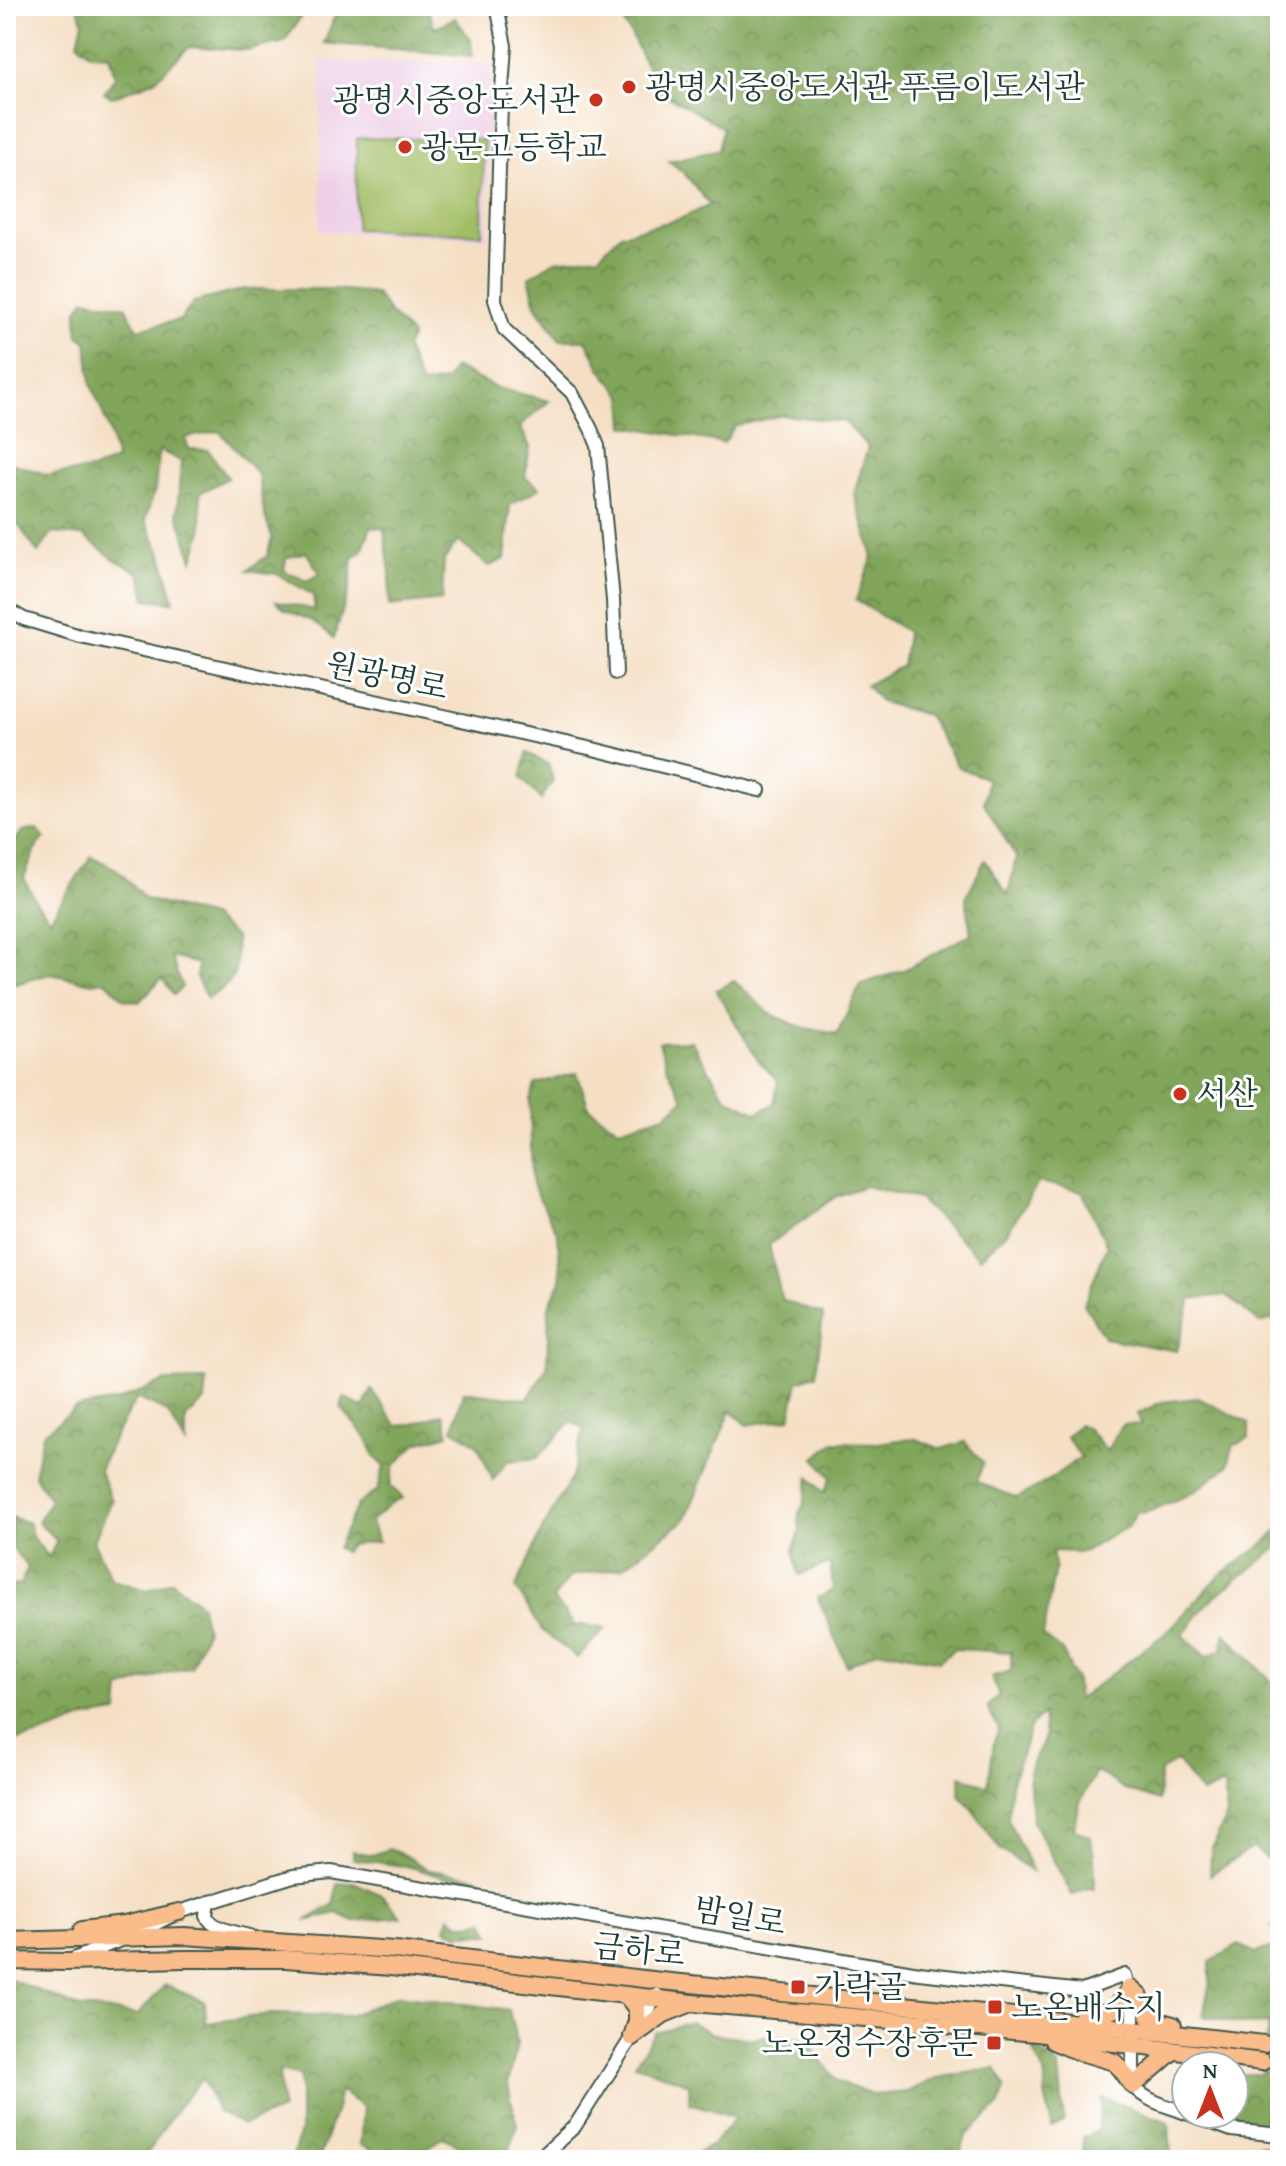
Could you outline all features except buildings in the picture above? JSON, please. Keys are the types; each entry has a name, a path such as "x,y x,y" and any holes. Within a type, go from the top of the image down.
{"main road":[{"path":"13,1941 124,1925 179,1912"},
{"name":"금하로","path":"13,1941 184,1936 395,1950 1132,2037 1217,2039 1264,2044"},
{"name":"금하로","path":"6,1961 286,1959 391,1967 693,2003 1035,2026"},
{"path":"1035,2026 1067,2012 1107,2014 1119,2006 1130,1988 1140,1997 1154,2020 1217,2039"},
{"path":"626,1995 637,2009 632,2037"},
{"path":"632,2037 670,2010 693,2003"},
{"path":"1035,2026 1077,2051 1114,2062 1133,2086 1170,2054"},
{"name":"금하로","path":"1132,2037 1170,2051"},
{"name":"금하로","path":"1250,2061 1262,2062"}],"street":[{"path":"497,6 505,46 495,300 504,329 572,393 598,446 613,602 616,673"},
{"name":"원광명로","path":"6,609 24,619 80,636 593,749 759,790"},
{"name":"밤일로","path":"67,1962 179,1912 293,1876 331,1872 919,1973 1082,1991 1125,1975 1130,1988"},
{"path":"209,1902 207,1917 217,1926 259,1940"},
{"path":"538,2160 575,2126 632,2037 655,1998 661,1981"},
{"path":"1130,1988 1133,2006 1133,2086 1170,2107"},
{"path":"1231,2130 1280,2135"}],"shaded area":[{"name":"광문고등학교","path":"321,61 491,63 487,238 320,231"}],"green space":[{"path":"77,6 308,6 284,42 248,50 189,47 154,81 112,97 104,93 115,77 109,55 91,54 78,43 83,21"},
{"path":"330,6 435,6 429,12 434,28 455,18 471,40 472,56 324,43 337,10"},
{"path":"613,6 1280,6 1280,1317 1260,1323 1226,1295 1191,1299 1177,1351 1105,1338 1084,1304 1107,1246 1082,1191 1039,1182 1007,1232 980,1258 919,1199 864,1186 835,1197 769,1245 782,1300 823,1315 816,1375 798,1381 790,1418 747,1425 731,1410 685,1520 623,1567 571,1576 553,1599 574,1624 606,1628 577,1658 542,1630 516,1588 543,1528 572,1477 584,1428 571,1422 537,1458 507,1461 493,1480 477,1444 453,1429 463,1391 528,1399 547,1367 549,1306 561,1281 558,1234 532,1184 530,1100 535,1084 577,1073 589,1108 619,1129 665,1115 684,1099 667,1068 659,1042 691,1041 726,1097 757,1113 774,1104 778,1081 757,1059 716,990 734,981 769,1013 800,1027 837,1034 861,984 904,970 971,934 966,897 985,860 1008,895 1016,857 984,803 987,779 958,767 927,715 881,702 866,685 902,666 907,632 856,600 873,557 854,494 868,447 845,422 783,415 735,426 724,443 625,426 623,396 601,370 586,340 560,340 536,305 529,277 555,261 599,256 621,234 680,219 710,205 684,173 669,161 718,150 723,128 658,90 632,36"},
{"path":"357,138 484,140 482,234 356,229"},
{"path":"245,289 333,289 375,293 412,336 406,348 421,385 446,381 454,367 494,387 549,401 520,426 530,447 525,477 540,488 510,505 505,559 489,566 458,541 444,560 442,600 389,606 390,573 384,529 371,527 362,551 353,558 350,586 334,638 313,621 284,609 275,601 315,610 313,595 277,574 248,570 267,556 272,538 264,513 258,474 219,431 185,438 189,449 208,450 228,478 200,493 202,530 193,560 177,513 181,461 159,450 155,490 145,520 162,555 174,602 146,599 140,573 114,559 83,536 52,533 38,553 6,507 6,475 11,463 48,475 91,470 116,460 109,429 91,384 87,342 78,336 77,312 85,299 126,307 137,329 180,320 194,302","holes":["306,552 320,574 307,581 284,571 286,558"]},
{"path":"527,753 549,765 553,781 541,799 521,778"},
{"path":"37,828 45,838 38,844 24,878 36,902 50,919 91,856 118,870 145,899 211,917 235,937 236,967 231,980 207,999 196,977 198,964 171,957 182,987 174,995 162,978 139,1002 124,999 106,981 92,983 50,974 6,987 6,842 16,840 22,831"},
{"path":"207,1380 205,1401 186,1418 186,1444 167,1412 137,1398 99,1470 112,1501 93,1541 112,1580 148,1590 172,1581 201,1605 206,1631 191,1667 120,1689 118,1713 87,1718 41,1735 6,1743 6,1588 21,1583 28,1567 12,1548 11,1517 29,1523 32,1537 49,1557 57,1541 38,1522 50,1500 34,1475 43,1434 76,1408 117,1401 166,1381"},
{"path":"372,1390 397,1426 443,1414 449,1434 417,1443 394,1466 390,1486 403,1498 371,1521 378,1542 350,1545 344,1552 337,1548 358,1504 378,1490 384,1466 341,1407 344,1397 363,1408"},
{"path":"1198,1398 1249,1423 1249,1438 1233,1446 1228,1466 1193,1493 1148,1512 1136,1513 1129,1526 1083,1552 1052,1551 1055,1567 1043,1636 1062,1651 1076,1680 1077,1700 1167,1632 1219,1576 1265,1543 1280,1527 1280,1546 1208,1602 1183,1635 1206,1657 1222,1650 1225,1633 1280,1690 1280,1870 1253,1847 1210,1875 1211,1850 1227,1815 1224,1784 1202,1794 1177,1761 1160,1771 1159,1801 1126,1790 1096,1771 1080,1802 1074,1829 1090,1837 1095,1889 1088,1888 1072,1895 1032,1820 1029,1772 1045,1737 1043,1714 1031,1726 1011,1784 1008,1820 1033,1872 1000,1849 959,1795 961,1776 988,1786 994,1741 999,1729 987,1708 999,1695 991,1677 1011,1671 1011,1652 954,1649 939,1661 876,1651 847,1666 818,1598 833,1590 830,1563 799,1575 793,1550 800,1532 799,1513 804,1504 809,1477 824,1493 831,1478 815,1458 834,1442 878,1443 914,1438 941,1449 965,1442 983,1463 977,1482 1017,1498 1081,1457 1066,1437 1079,1424 1088,1429 1107,1451 1124,1424 1142,1425 1137,1414 1162,1402"},
{"path":"389,1849 429,1870 477,1877 485,1882 446,1878 411,1867 353,1859 353,1851 372,1855"},
{"path":"353,1882 382,1895 401,1917 354,1921 337,1913 305,1921 334,1904 337,1884"},
{"path":"449,1916 465,1924 484,1920 490,1934 457,1934 446,1929"},
{"path":"1272,1926 1280,1926 1280,2127 1250,2124 1250,2074 1262,2074 1269,2024 1248,2025 1203,2016 1210,1982 1210,1962 1239,1945 1256,1953 1277,1945"},
{"path":"6,1977 77,2007 138,2015 165,1985 205,2002 206,2023 272,2014 349,2016 398,1995 509,2010 517,2044 508,2085 517,2124 509,2153 464,2148 443,2137 410,2160 390,2160 360,2145 363,2108 340,2090 319,2159 292,2160 300,2131 300,2076 279,2071 282,2110 243,2125 217,2112 203,2078 177,2108 143,2160 6,2160"},
{"path":"691,2022 710,2033 752,2039 765,2036 805,2039 838,2082 872,2095 907,2092 937,2078 996,2068 1005,2087 1000,2105 967,2134 958,2160 685,2160 713,2144 736,2117 689,2103 689,2084 635,2064 655,2032"},
{"path":"1031,2046 1059,2066 1064,2122 1052,2127 1045,2095 1045,2075"},
{"path":"1102,2098 1169,2122 1171,2157 1168,2160 1084,2160 1083,2138 1098,2130"},
{"path":"1257,2145 1280,2148 1280,2160 1236,2160"}],"tunnel":[{"path":"1264,2044 1280,2047"},
{"path":"1262,2062 1280,2064"}],"place":[{"name":"광명시중앙도서관 푸름이도서관","path":"629,87"},
{"name":"광명시중앙도서관","path":"596,100"},
{"name":"광문고등학교","path":"405,147"},
{"name":"서산","path":"1180,1094"},
{"name":"가락골","path":"798,1987"},
{"name":"노온배수지","path":"995,2007"},
{"name":"노온정수장후문","path":"994,2043"}]}
